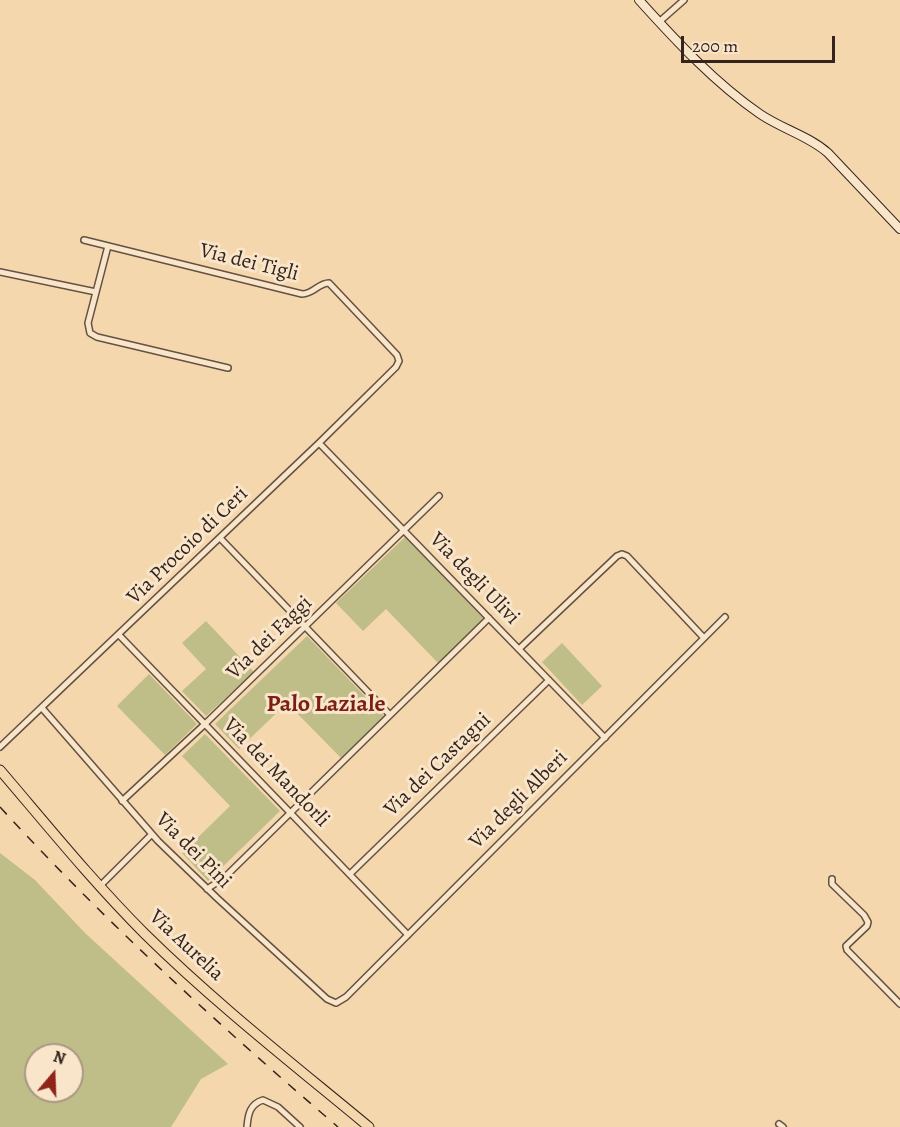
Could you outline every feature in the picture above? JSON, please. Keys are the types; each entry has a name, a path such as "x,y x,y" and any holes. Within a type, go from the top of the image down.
{"main road":[{"name":"Via Aurelia","path":"0,770 100,886 144,933 184,971 369,1127"}],"street":[{"path":"639,0 703,66 751,108 824,150 900,229"},
{"path":"659,22 684,0"},
{"name":"Via dei Tigli","path":"84,240 302,294 311,293 329,282 397,355 399,361 396,367"},
{"path":"108,246 88,325 89,331 94,336 228,368"},
{"path":"0,272 96,292"},
{"name":"Via Procoio di Ceri","path":"0,747 396,367"},
{"name":"Via degli Ulivi","path":"319,443 605,738"},
{"name":"Via dei Faggi","path":"122,801 205,724 439,496"},
{"path":"220,538 390,715"},
{"path":"519,649 617,556 622,555 627,556 704,638"},
{"name":"Via degli Alberi","path":"334,1003 346,997 725,617"},
{"path":"207,889 224,878 489,618"},
{"name":"Via dei Mandorli","path":"119,635 408,935"},
{"name":"Via dei Castagni","path":"350,874 549,680"},
{"name":"Via dei Pini","path":"42,708 152,834 207,889 334,1003"},
{"path":"100,886 152,834"},
{"path":"831,879 832,884 864,915 868,922 846,949 900,1004"},
{"path":"247,1127 251,1107 258,1101 266,1100 278,1107 300,1127"}],"shaded area":[{"path":"405,537 484,619 438,663 386,609 363,631 336,603"},
{"path":"206,621 254,672 206,716 182,691 206,669 182,643"},
{"path":"307,636 384,716 341,758 287,703 239,749 215,724"},
{"path":"562,643 602,686 582,705 542,662"},
{"path":"149,674 197,724 165,755 117,706"},
{"path":"205,734 280,811 208,881 182,853 230,806 182,756"},
{"path":"0,853 35,880 85,933 228,1064 201,1079 171,1127 0,1127"}],"railway":[{"path":"0,807 40,850 164,972 338,1127"}],"district":[{"name":"Palo Laziale","path":"326,705"}]}
